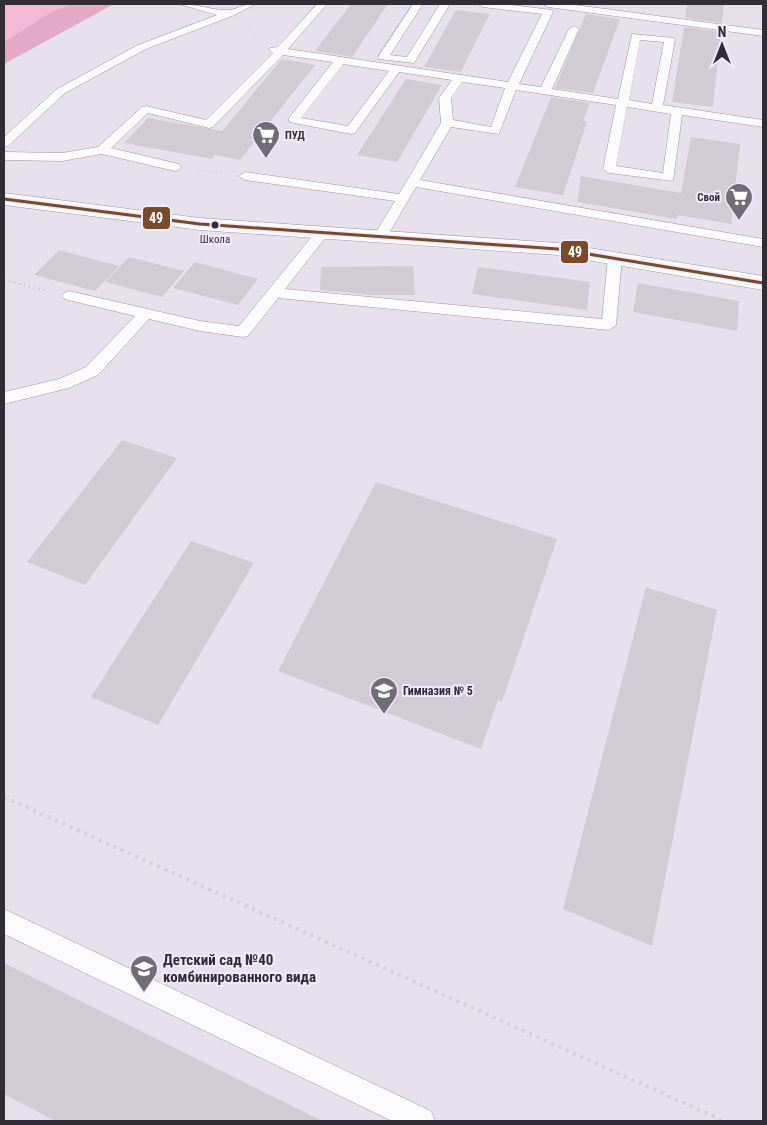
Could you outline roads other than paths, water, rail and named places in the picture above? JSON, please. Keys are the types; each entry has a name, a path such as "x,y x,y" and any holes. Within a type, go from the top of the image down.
{"street":[{"path":"4,199 200,224 558,249 763,282"}],"lane":[{"path":"184,4 228,14"},
{"path":"4,144 61,91 142,46 251,4"},
{"path":"102,150 146,109 209,124 322,4"},
{"path":"418,4 383,57 410,61 445,4"},
{"path":"448,123 494,131 512,86 548,12 483,4"},
{"path":"548,4 763,33"},
{"path":"545,91 574,29"},
{"path":"657,108 670,40 636,36 609,169 669,178 677,111"},
{"path":"278,51 763,124"},
{"path":"340,60 294,120 351,130 396,69"},
{"path":"380,237 448,123 445,98 459,78"},
{"path":"4,156 62,157 102,150 175,167"},
{"path":"245,176 403,198"},
{"path":"412,183 763,243"},
{"path":"69,296 200,326 242,332 323,232"},
{"path":"274,293 609,325 615,258"},
{"path":"4,398 63,384 92,371 145,314"},
{"path":"4,921 421,1121"}],"place":[{"name":"ПУД","path":"266,159"},
{"name":"Свой","path":"739,221"},
{"name":"Школа","path":"215,225"},
{"name":"Гимназия № 5","path":"384,715"},
{"name":"Детский сад №40 комбинированного вида","path":"144,993"}]}
